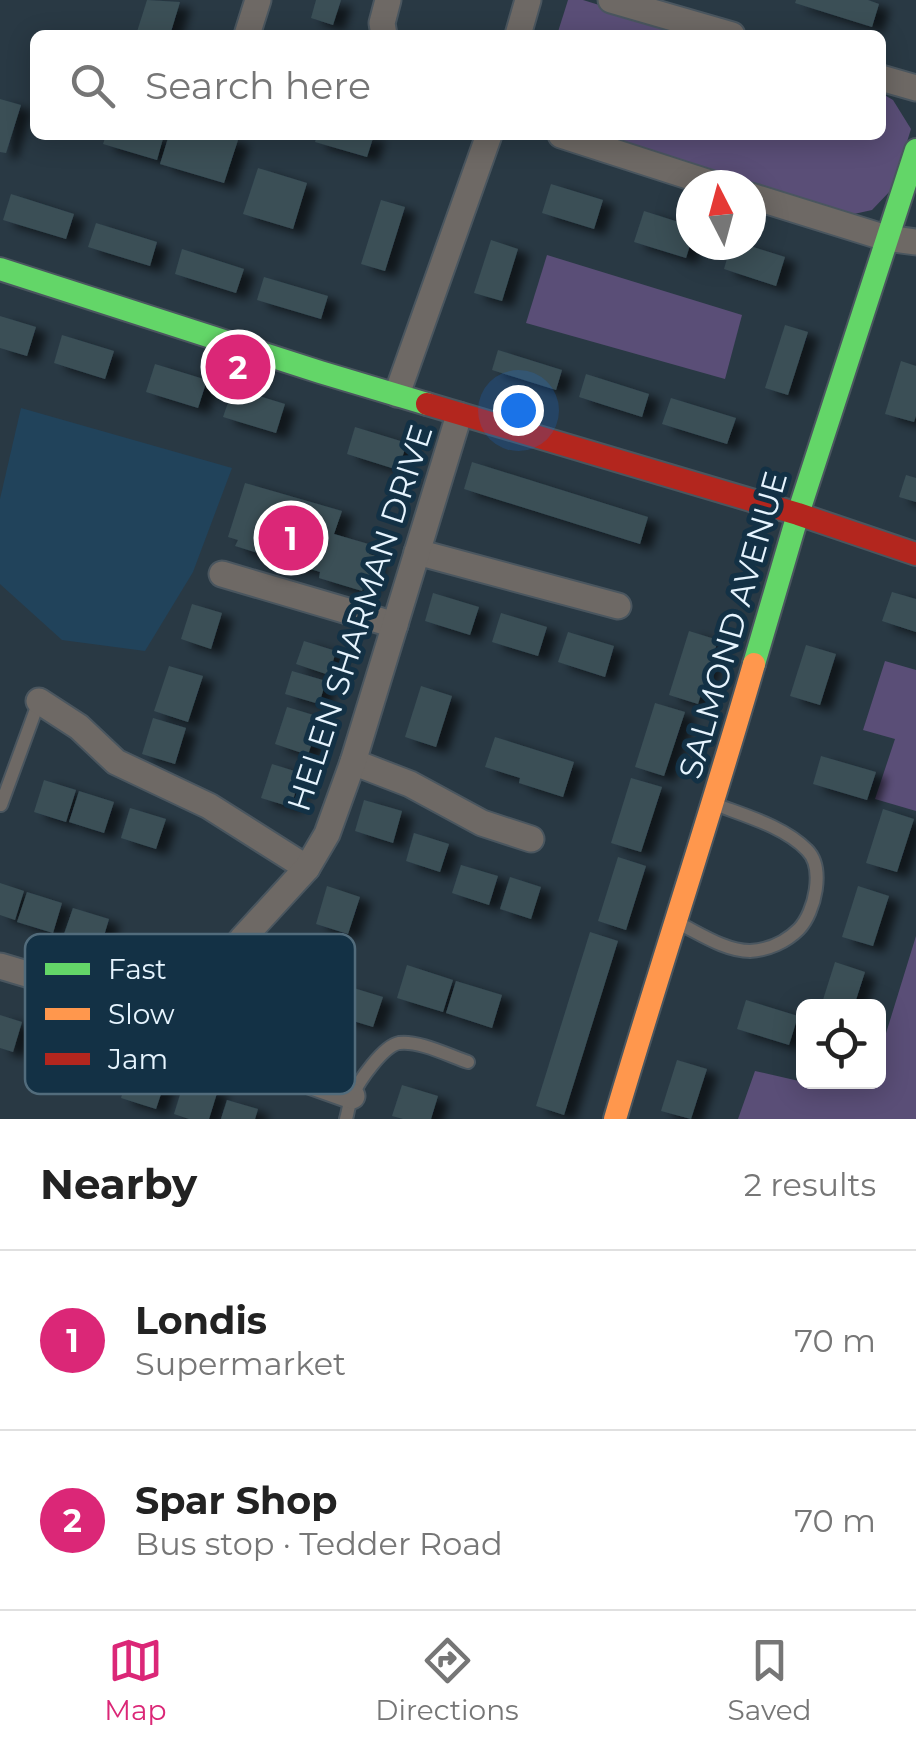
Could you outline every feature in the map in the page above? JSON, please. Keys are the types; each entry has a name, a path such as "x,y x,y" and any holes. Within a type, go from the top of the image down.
{"street":[{"path":"249,30 258,0"},
{"path":"383,30 388,0"},
{"path":"519,30 528,0"},
{"path":"611,0 715,30"},
{"path":"886,79 916,88"},
{"path":"397,394 486,140"},
{"path":"576,140 676,172"},
{"name":"SALMOND AVENUE","path":"615,1119 714,804 798,514 916,150"},
{"path":"766,201 886,238 916,242"},
{"path":"0,269 320,372 798,514 916,554"},
{"name":"HELEN SHARMAN DRIVE","path":"247,934 307,868 327,834 354,762 459,414"},
{"path":"417,552 618,606"},
{"path":"222,574 395,625"},
{"path":"39,701 79,726 116,762 209,806 307,868"},
{"path":"354,762 410,784 482,823 531,839"},
{"path":"0,966 25,973"},
{"path":"319,1094 349,1107"}],"lane":[{"path":"1,805 39,701"},
{"path":"674,922 748,951 774,946 790,936 802,926 810,910 816,880 810,852 779,831 714,804"},
{"path":"349,1107 376,1060 401,1042 468,1062"}],"shaded area":[{"path":"568,0 583,0 680,30 559,30"},
{"path":"886,96 893,100 911,129 892,189 872,210 854,214 766,187 766,170 710,170 612,140 886,140"},
{"path":"547,255 742,315 725,379 526,323"},
{"path":"21,408 232,468 193,572 145,651 62,640 0,584 0,499"},
{"path":"885,661 916,670 916,811 875,799 895,739 863,730"},
{"path":"916,936 916,1119 738,1119 755,1071 796,1080 796,1089 886,1089 886,1033"}],"building":[{"path":"147,0 180,2 172,30 138,30"},
{"path":"316,0 341,0 333,25 311,18"},
{"path":"868,0 879,4 872,27 795,3"},
{"path":"0,99 21,105 6,153 0,152"},
{"path":"104,140 163,140 157,160 103,144"},
{"path":"167,140 238,140 224,183 160,164"},
{"path":"316,140 372,140 367,157"},
{"path":"258,168 307,183 293,229 243,214"},
{"path":"551,184 603,200 594,229 542,213"},
{"path":"11,194 74,214 66,239 3,220"},
{"path":"381,200 405,207 385,271 361,264"},
{"path":"644,211 676,221 676,255 634,242"},
{"path":"96,223 157,242 150,266 88,247"},
{"path":"491,240 518,249 502,301 474,293"},
{"path":"182,249 244,269 236,293 175,274"},
{"path":"766,251 785,257 776,286 724,269 727,260 766,260"},
{"path":"264,277 328,296 321,319 257,300"},
{"path":"0,316 36,327 27,356 0,348"},
{"path":"785,325 808,332 788,395 765,388"},
{"path":"62,335 114,351 105,379 54,363"},
{"path":"498,350 562,370 556,390 492,370"},
{"path":"901,361 916,366 914,422 885,414"},
{"path":"155,364 207,380 198,408 146,392"},
{"path":"586,374 649,394 642,417 579,397"},
{"path":"233,388 285,404 276,433 223,417"},
{"path":"671,398 736,418 727,444 662,424"},
{"path":"355,427 407,443 398,470 347,454"},
{"path":"472,462 648,517 640,544 464,489"},
{"path":"906,475 916,478 916,502 899,497"},
{"path":"245,483 342,511 334,534 372,545 369,554 376,556 368,586 364,585 362,591 319,578 320,572 235,546 238,540 228,537"},
{"path":"892,592 916,599 916,632 882,621"},
{"path":"433,593 479,607 470,635 425,621"},
{"path":"192,604 222,613 211,649 181,639"},
{"path":"501,613 547,627 538,656 492,642"},
{"path":"689,631 718,640 698,704 669,695"},
{"path":"568,632 614,646 605,677 558,662"},
{"path":"304,641 336,651 329,675 296,664"},
{"path":"806,645 836,654 820,705 790,696"},
{"path":"169,666 203,676 188,722 154,711"},
{"path":"292,671 326,681 319,704 285,694"},
{"path":"421,686 452,696 436,747 405,737"},
{"path":"655,703 685,712 664,776 635,767"},
{"path":"287,707 320,717 308,755 275,744"},
{"path":"153,718 186,728 175,764 142,754"},
{"path":"495,737 574,762 563,797 485,767"},
{"path":"821,756 876,772 867,800 813,784"},
{"path":"272,764 301,773 291,807 261,798"},
{"path":"631,778 662,787 641,852 611,843"},
{"path":"44,780 76,790 66,822 34,812"},
{"path":"79,791 114,802 104,833 69,822"},
{"path":"364,800 402,811 393,843 355,831"},
{"path":"130,808 166,819 156,849 121,838"},
{"path":"883,809 914,819 897,872 866,863"},
{"path":"414,833 449,844 440,872 406,861"},
{"path":"618,857 646,866 626,930 598,921"},
{"path":"461,865 498,876 489,905 452,893"},
{"path":"510,877 541,887 531,919 500,909"},
{"path":"0,883 24,891 15,920 0,915"},
{"path":"327,886 360,897 348,934 316,924"},
{"path":"858,886 889,896 873,946 842,937"},
{"path":"27,892 62,903 53,933 17,922"},
{"path":"73,908 109,919 104,934 64,934"},
{"path":"590,932 618,941 564,1115 536,1106"},
{"path":"835,962 865,972 856,999 823,999"},
{"path":"407,965 453,980 443,1012 397,998"},
{"path":"456,981 502,995 492,1028 446,1013"},
{"path":"355,988 383,997 373,1027 355,1022"},
{"path":"746,1000 796,1015 789,1045 737,1029"},
{"path":"0,1015 22,1022 13,1052 0,1048"},
{"path":"677,1060 707,1069 691,1119 661,1111"},
{"path":"402,1085 438,1096 431,1119 392,1116"},
{"path":"122,1094 161,1094 156,1109 121,1098"},
{"path":"180,1094 217,1094 209,1119 174,1114"},
{"path":"227,1100 258,1109 255,1119 221,1119"}],"traffic: fast":[{"path":"754,664 798,514 916,150"},
{"path":"0,269 427,404"}],"traffic: slow":[{"path":"615,1119 754,664"}],"traffic: jam":[{"path":"427,404 798,514 916,554"}],"place":[{"name":"Spar Shop","path":"238,367"},
{"name":"Londis","path":"291,538"}]}
